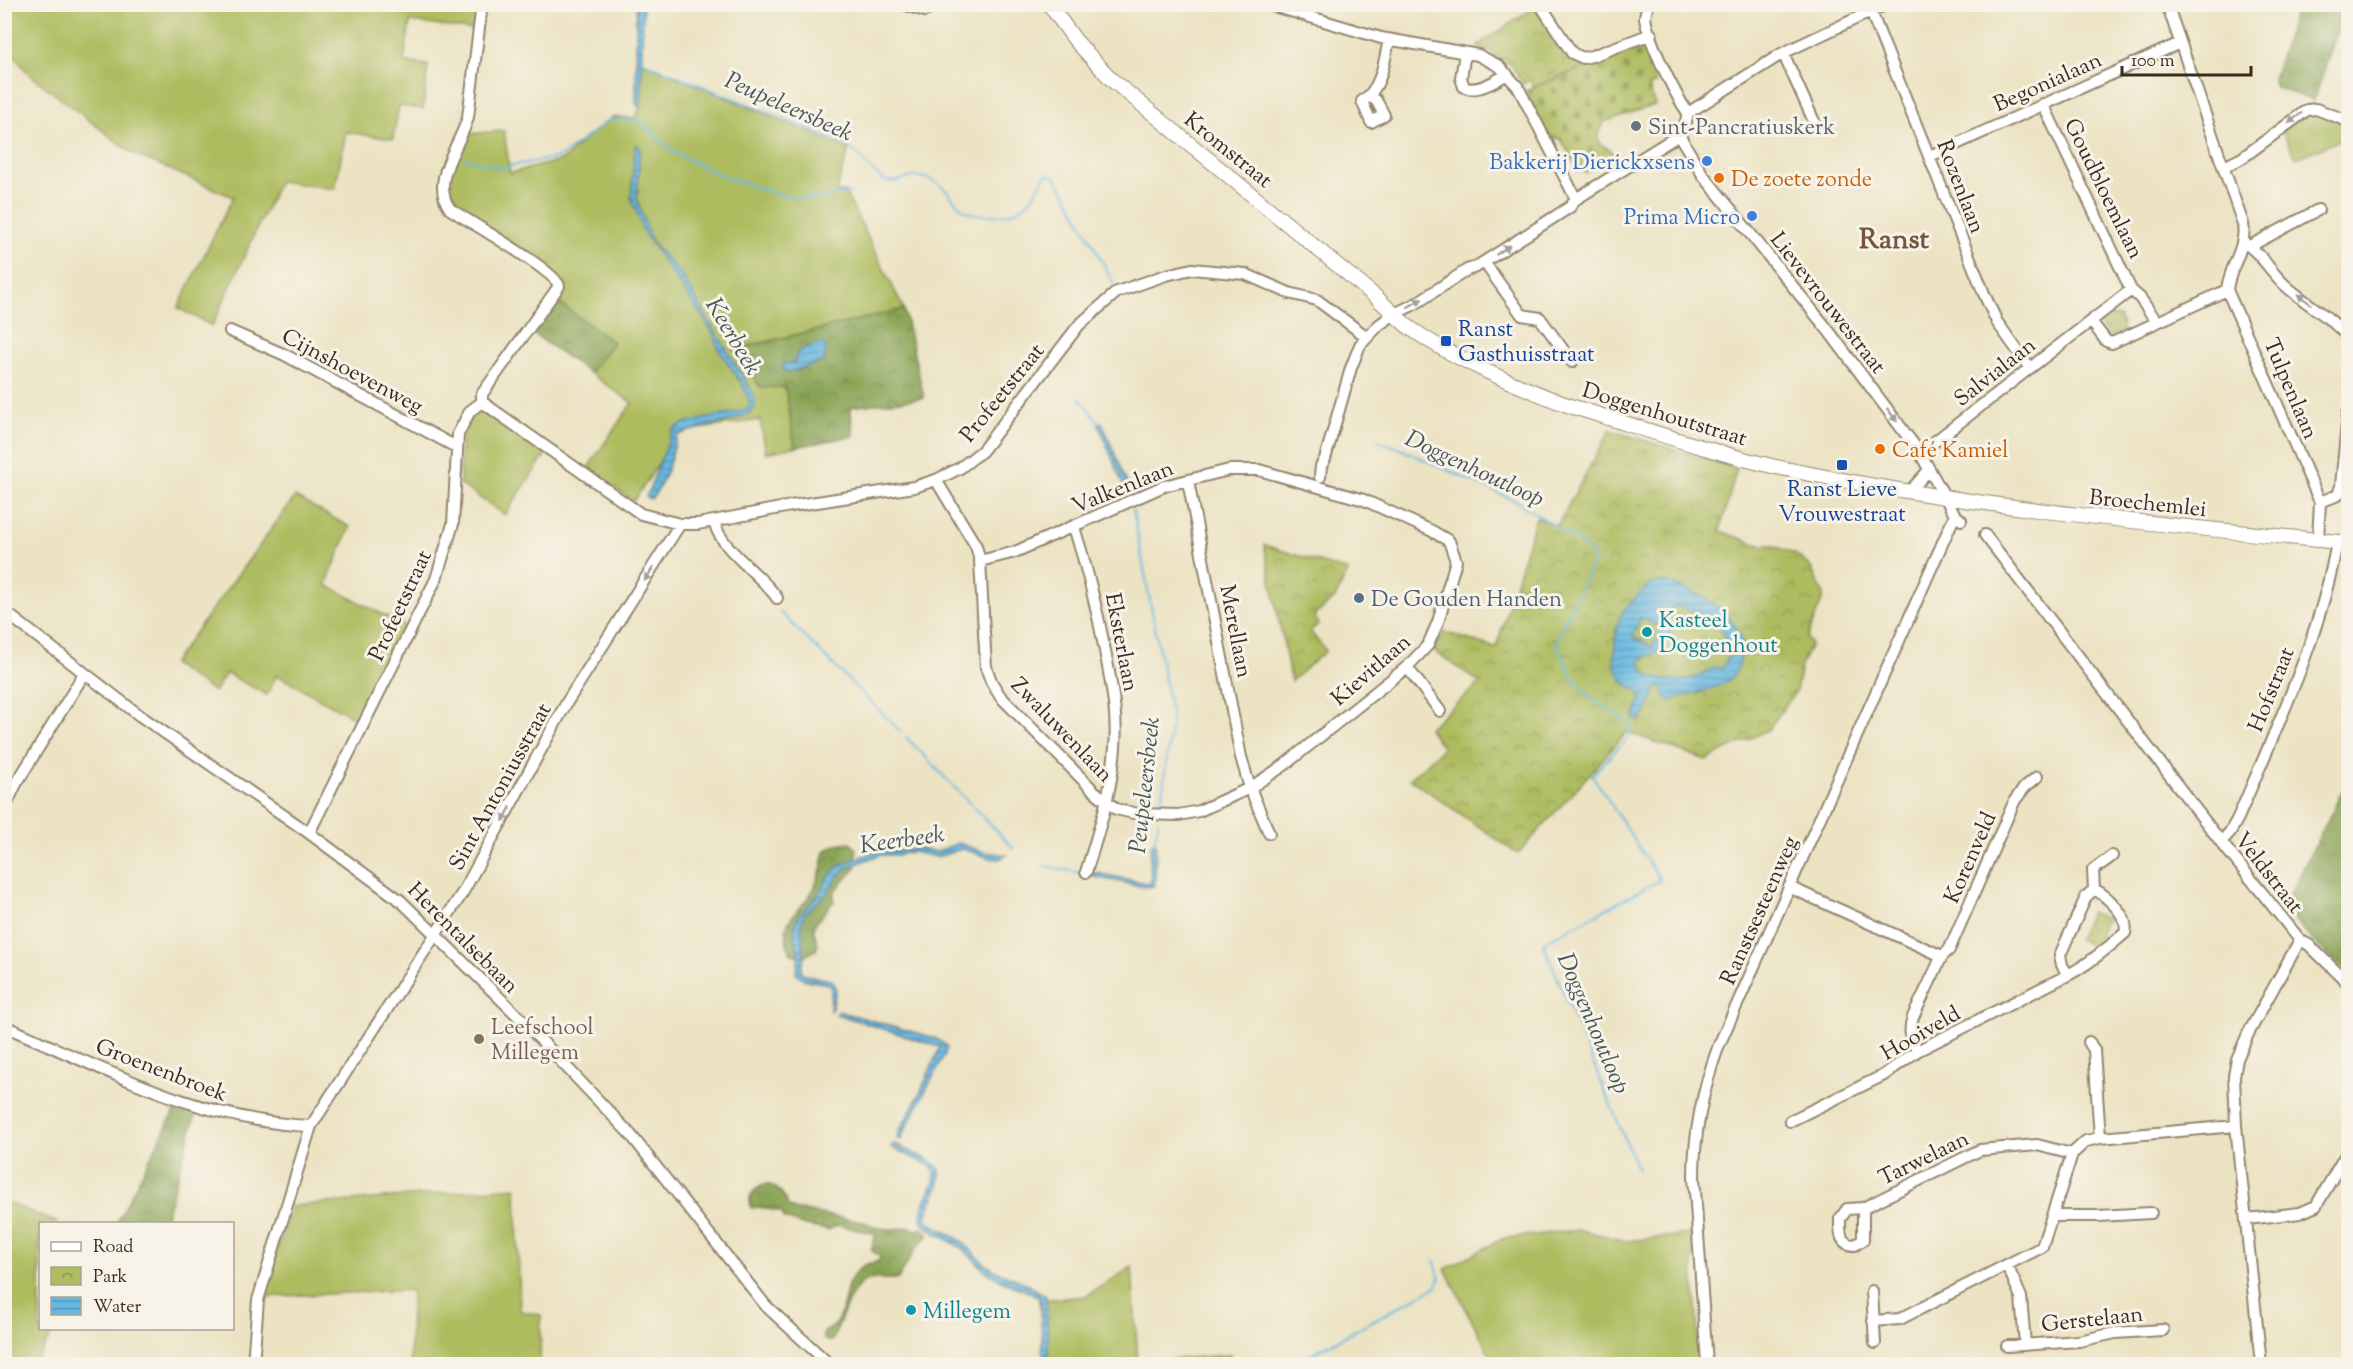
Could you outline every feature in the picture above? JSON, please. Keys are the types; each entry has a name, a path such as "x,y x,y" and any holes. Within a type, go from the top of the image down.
{"main road":[{"name":"Kromstraat","path":"1049,4 1075,40 1112,80 1394,314"},
{"name":"Doggenhoutstraat","path":"1394,314 1408,327 1467,361 1567,405 1776,466 1944,497"},
{"name":"Broechemlei","path":"1944,497 2074,516 2343,543"}],"street":[{"path":"482,4 468,117 446,173 443,197 450,209 557,279 559,286 483,394 482,402"},
{"path":"903,4 925,11 937,4"},
{"path":"1267,4 1389,40 1487,59 1507,74 1518,87 1576,199"},
{"path":"1540,4 1572,53 1583,58 1651,34"},
{"path":"1648,4 1645,16 1666,75 1688,113"},
{"path":"1319,481 1354,357 1366,337 1394,314 1415,304 1467,270 1484,262 1570,207 1576,199 1679,135 1684,129 1688,113 1783,53 1887,4"},
{"path":"2167,4 2236,202 2247,244 2286,286 2338,325 2349,337"},
{"name":"Rozenlaan","path":"1871,12 1997,322 2030,368"},
{"path":"1369,97 1380,77 1389,40"},
{"name":"Begonialaan","path":"1930,156 2180,43"},
{"path":"1465,53 1461,78 1467,89 1472,90 1507,74"},
{"path":"1783,53 1817,128"},
{"name":"Goudbloemlaan","path":"2043,104 2131,290 2140,298 2157,322"},
{"path":"2224,167 2242,158 2307,110 2316,109 2349,121"},
{"name":"Lievevrouwestraat","path":"1679,135 1702,175 1828,330 1920,453 1944,497"},
{"path":"2091,321 2106,341 2112,343 2227,290 2233,267 2247,244 2318,210"},
{"path":"1484,262 1522,315 1540,318 1572,362"},
{"name":"Profeetstraat","path":"309,833 436,579 453,524 458,434 470,411 482,402 641,514 680,524 714,522 792,506 914,488 960,468 982,451 1079,325 1117,292 1156,278 1192,269 1245,274 1289,293 1317,300 1366,337"},
{"name":"Salvialaan","path":"1920,453 2131,290"},
{"name":"Tulpenlaan","path":"2227,290 2320,502"},
{"name":"Cijnshoevenweg","path":"230,331 285,355 456,447"},
{"path":"2319,540 2320,502 2338,495 2342,486 2349,413"},
{"name":"Valkenlaan","path":"980,561 1016,552 1164,486 1243,469 1319,481"},
{"path":"1910,491 1929,470"},
{"name":"Zwaluwenlaan","path":"936,480 976,546 980,561 986,668 991,681 1000,696 1106,802"},
{"name":"Merellaan","path":"1188,481 1241,757 1250,788"},
{"name":"Kievitlaan","path":"1106,802 1116,809 1138,814 1186,814 1233,797 1283,766 1407,667 1428,645 1438,622 1456,561 1449,541 1432,531 1319,481"},
{"name":"Ranstsesteenweg","path":"1707,1365 1694,1176 1694,1147 1705,1085 1719,1045 1789,887 1958,518 1944,497"},
{"path":"714,522 721,538 769,586 777,598"},
{"name":"Sint Antoniusstraat","path":"253,1365 258,1300 311,1126 436,935 492,841 567,702 680,524"},
{"name":"Eksterlaan","path":"1074,526 1092,584 1115,699 1115,746 1112,775 1086,872"},
{"name":"Veldstraat","path":"1985,535 2221,842 2300,940 2237,1059 2234,1076 2236,1126 2261,1365"},
{"name":"Hofstraat","path":"2221,842 2238,818 2307,654 2333,564 2343,543"},
{"name":"Herentalsebaan","path":"4,611 139,716 390,890 631,1136 766,1306 829,1365"},
{"path":"1407,667 1440,711"},
{"path":"5,807 16,784 84,674"},
{"name":"Korenveld","path":"1917,1051 1909,1027 1942,956 1949,950 2015,800 2037,777"},
{"path":"1250,788 1269,833"},
{"path":"2068,975 2062,965 2060,955 2086,897 2094,889 2093,870 2112,856"},
{"path":"1789,887 1942,956"},
{"name":"Hooiveld","path":"1790,1121 1884,1075 1917,1051 2082,968 2125,933 2126,922 2105,895 2094,889"},
{"path":"2300,940 2309,945 2349,983"},
{"name":"Groenenbroek","path":"4,1026 208,1110 258,1122 311,1126"},
{"path":"2089,1042 2094,1050 2100,1138"},
{"path":"1874,1321 1900,1319 2042,1247 2072,1154 2086,1141 2236,1126"},
{"name":"Tarwelaan","path":"1863,1208 1980,1150 2037,1144 2072,1154"},
{"path":"2247,1219 2300,1214 2316,1206 2349,1151"},
{"path":"2053,1216 2151,1213"},
{"name":"Gerstelaan","path":"2007,1265 2021,1297 2025,1344"},
{"path":"1872,1291 1875,1343"},
{"name":"Gerstelaan","path":"2007,1346 2079,1341 2115,1334 2163,1330"}],"green space":[{"path":"4,5 479,5 475,30 410,22 404,62 428,65 423,109 399,106 393,139 346,132 335,189 279,181 212,326 178,308 233,197 132,153 30,75 5,46"},
{"path":"2297,5 2346,5 2314,101 2276,88 2273,79"},
{"path":"1535,7 1565,55 1579,62 1593,64 1534,87 1530,80 1523,84 1512,66 1477,46"},
{"path":"1643,44 1656,83 1649,86 1655,105 1604,122 1598,136 1600,144 1611,150 1614,155 1586,173 1579,171 1560,138 1550,141 1526,90"},
{"path":"642,62 849,149 836,192 845,192 904,309 734,349 785,387 795,447 766,453 760,420 679,432 634,501 587,469 632,403 590,373 613,342 555,300 567,284 449,202 446,183 466,134 504,131 510,173 563,160 584,139 613,117 635,118 641,105"},
{"path":"2307,112 2315,112 2348,125 2348,137 2296,158 2282,131"},
{"path":"555,300 613,342 590,373 532,333"},
{"path":"904,309 924,398 850,407 854,436 795,447 785,387 761,388 734,350"},
{"path":"2100,314 2120,317 2123,332 2109,337 2098,322"},
{"path":"483,407 547,452 505,515 460,484 464,431 474,414"},
{"path":"1610,430 1737,468 1720,531 1759,545 1771,545 1795,554 1810,566 1824,595 1807,638 1811,644 1801,666 1796,691 1768,730 1706,760 1627,732 1518,854 1410,779 1443,748 1428,728 1480,683 1434,651 1444,632 1496,648 1536,517 1557,526"},
{"path":"295,497 350,527 326,585 405,626 360,721 277,675 267,695 226,673 214,692 172,664"},
{"path":"1264,545 1348,571 1335,598 1314,616 1319,624 1310,631 1326,651 1291,681"},
{"path":"2348,780 2348,974 2313,941 2284,906"},
{"path":"850,842 856,849 856,868 834,892 834,901 815,924 814,932 818,944 816,950 805,956 791,954 786,932 788,924 814,888 825,851 837,844"},
{"path":"2090,912 2107,919 2095,946 2078,939"},
{"path":"178,1104 197,1110 164,1222 117,1222"},
{"path":"768,1184 776,1188 785,1198 788,1206 794,1209 863,1222 878,1228 910,1227 915,1230 922,1228 928,1233 898,1279 865,1281 854,1291 832,1341 823,1338 824,1332 833,1327 837,1321 842,1311 848,1285 854,1274 864,1265 878,1261 881,1257 871,1250 876,1234 838,1225 828,1230 805,1226 785,1219 781,1212 759,1207 752,1208 750,1199 753,1192"},
{"path":"516,1187 520,1311 541,1315 540,1364 410,1364 411,1290 263,1297 291,1206"},
{"path":"4,1201 56,1222 39,1222 39,1330 54,1330 34,1364 5,1364"},
{"path":"1580,1230 1627,1241 1691,1234 1700,1364 1495,1364 1445,1269 1504,1238"},
{"path":"1132,1267 1138,1362 1230,1355 1231,1364 1045,1364 1039,1300 1086,1296"}],"water":[{"path":"636,4 643,5 641,105 639,107 636,104"},
{"path":"635,145 640,147 637,199 649,235 656,247 680,273 753,393 756,403 751,412 743,416 677,436 663,478 651,499 646,497 673,430 684,423 742,411 747,409 750,403 743,386 719,350 712,331 644,233 631,198"},
{"path":"824,344 826,348 824,361 789,372 783,370 783,364 796,362 796,354 802,349"},
{"path":"1102,422 1130,491 1126,493 1098,423"},
{"path":"1664,582 1676,585 1717,607 1729,618 1737,630 1742,642 1741,656 1734,674 1711,689 1671,701 1666,698 1662,688 1655,689 1649,708 1639,721 1634,718 1642,694 1623,682 1614,664 1616,629 1623,611 1652,583","holes":["1675,606 1694,611 1719,627 1725,636 1730,654 1722,669 1715,667 1685,680 1663,680 1649,675 1641,665 1642,658 1660,652 1665,645 1656,640 1652,647 1633,637 1640,618 1661,627 1657,637 1667,641 1671,632 1666,614"]},
{"path":"958,843 984,852 1007,855 999,859 990,858 962,849 937,857 912,852 899,855 879,855 849,867 839,875 826,894 804,915 801,927 804,957 801,969 803,974 833,981 836,990 830,1011 831,987 828,984 806,980 796,974 799,953 794,933 797,918 819,894 828,877 840,865 878,850 918,848 936,852"},
{"path":"1152,843 1156,843 1155,886 1144,887 1090,876 1091,872 1151,884"},
{"path":"838,1011 935,1038 947,1046 900,1140 897,1138 898,1134 920,1093 940,1047 836,1014"},
{"path":"894,1144 931,1161 940,1169 939,1182 926,1219 928,1222 962,1241 985,1264 996,1271 1023,1282 1046,1296 1049,1364 1044,1364 1043,1357 1040,1300 1034,1294 987,1272 962,1248 922,1223 922,1207 933,1185 935,1172 929,1165 894,1149 891,1146"}],"waterway":[{"name":"Peupeleersbeek","path":"641,61 843,143 884,180 896,181 913,177 928,179 941,186 965,211 970,213 997,215 1015,211 1034,195 1045,175 1054,176 1064,190 1114,284"},
{"path":"465,158 499,168 560,157 609,120 638,120 675,153 725,177 781,195 801,198 819,198 849,193"},
{"name":"Peupeleersbeek","path":"1080,398 1101,425"},
{"name":"Doggenhoutloop","path":"1378,441 1516,501 1577,540 1595,558 1556,645 1574,679 1591,698 1632,725 1629,737 1592,775 1660,880 1543,943 1638,1170"},
{"name":"Peupeleersbeek","path":"1133,510 1172,719 1160,811"},
{"name":"Keerbeek","path":"779,611 901,732"},
{"name":"Keerbeek","path":"906,737 1012,849"},
{"name":"Peupeleersbeek","path":"1154,843 1159,820"},
{"name":"Peupeleersbeek","path":"1044,866 1082,873"},
{"path":"1293,1364 1437,1286 1440,1278 1434,1260"}],"place":[{"name":"Sint-Pancratiuskerk","path":"1636,126"},
{"name":"Bakkerij Dierickxsens","path":"1707,161"},
{"name":"De zoete zonde","path":"1719,178"},
{"name":"Prima Micro","path":"1752,216"},
{"name":"Ranst Gasthuisstraat","path":"1446,341"},
{"name":"Café Kamiel","path":"1880,449"},
{"name":"Ranst Lieve Vrouwestraat","path":"1842,465"},
{"name":"De Gouden Handen","path":"1359,598"},
{"name":"Kasteel Doggenhout","path":"1647,632"},
{"name":"Leefschool Millegem","path":"479,1039"},
{"name":"Millegem","path":"911,1310"}],"district":[{"name":"Ranst","path":"1894,238"}]}
